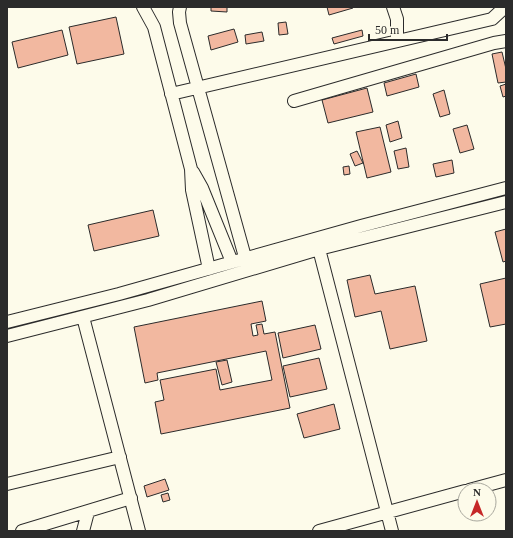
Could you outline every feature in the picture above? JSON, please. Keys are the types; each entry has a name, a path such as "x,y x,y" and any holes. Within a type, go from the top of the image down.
{"street":[{"path":"143,7 154,27 192,169 202,188 232,262"},
{"path":"394,7 397,19 397,41"},
{"path":"171,94 492,19 505,7"},
{"path":"177,9 245,257"},
{"path":"294,101 494,43 506,41"},
{"path":"192,169 192,190 209,269"},
{"path":"7,322 119,294 209,269 245,257 506,188"},
{"path":"7,336 148,300 320,250 506,202"},
{"path":"320,250 392,531"},
{"path":"84,317 139,531"},
{"path":"7,484 120,457"},
{"path":"319,531 457,493"},
{"path":"22,531 131,498"},
{"path":"83,531 88,512"}],"building":[{"path":"211,7 227,7 227,12 211,11"},
{"path":"327,7 353,7 353,8 329,15"},
{"path":"116,17 124,54 77,64 69,27"},
{"path":"286,22 288,34 279,35 278,23"},
{"path":"234,29 238,42 211,50 208,36"},
{"path":"62,30 68,55 18,68 12,42"},
{"path":"362,30 363,36 334,44 332,38"},
{"path":"262,32 264,41 246,44 245,35"},
{"path":"502,52 506,69 506,82 498,83 492,54"},
{"path":"416,74 419,87 387,96 384,83"},
{"path":"506,84 506,96 503,97 500,86"},
{"path":"367,88 373,112 328,123 322,100"},
{"path":"444,90 450,114 440,117 433,94"},
{"path":"398,121 402,138 390,142 386,125"},
{"path":"467,125 474,149 460,153 453,129"},
{"path":"380,127 391,172 367,178 356,132"},
{"path":"406,148 409,167 398,169 394,151"},
{"path":"357,151 363,163 355,166 350,154"},
{"path":"452,160 454,173 436,177 433,164"},
{"path":"349,166 350,174 344,175 343,167"},
{"path":"153,210 159,236 94,251 88,225"},
{"path":"506,229 506,261 503,262 495,232"},
{"path":"370,275 375,294 415,286 427,341 390,349 381,311 355,317 347,280"},
{"path":"506,278 506,324 490,327 480,284"},
{"path":"262,301 266,321 251,324 253,336 258,335 256,325 262,324 264,334 275,332 290,408 161,434 155,402 164,400 160,380 216,369 220,390 272,380 266,351 157,373 158,380 145,383 134,327"},
{"path":"315,325 321,349 283,358 278,333"},
{"path":"319,358 327,389 290,397 283,366"},
{"path":"227,360 232,382 222,385 216,362"},
{"path":"334,404 340,429 304,438 297,414"},
{"path":"165,479 169,490 147,497 144,486"},
{"path":"168,493 170,500 163,502 161,495"}]}
